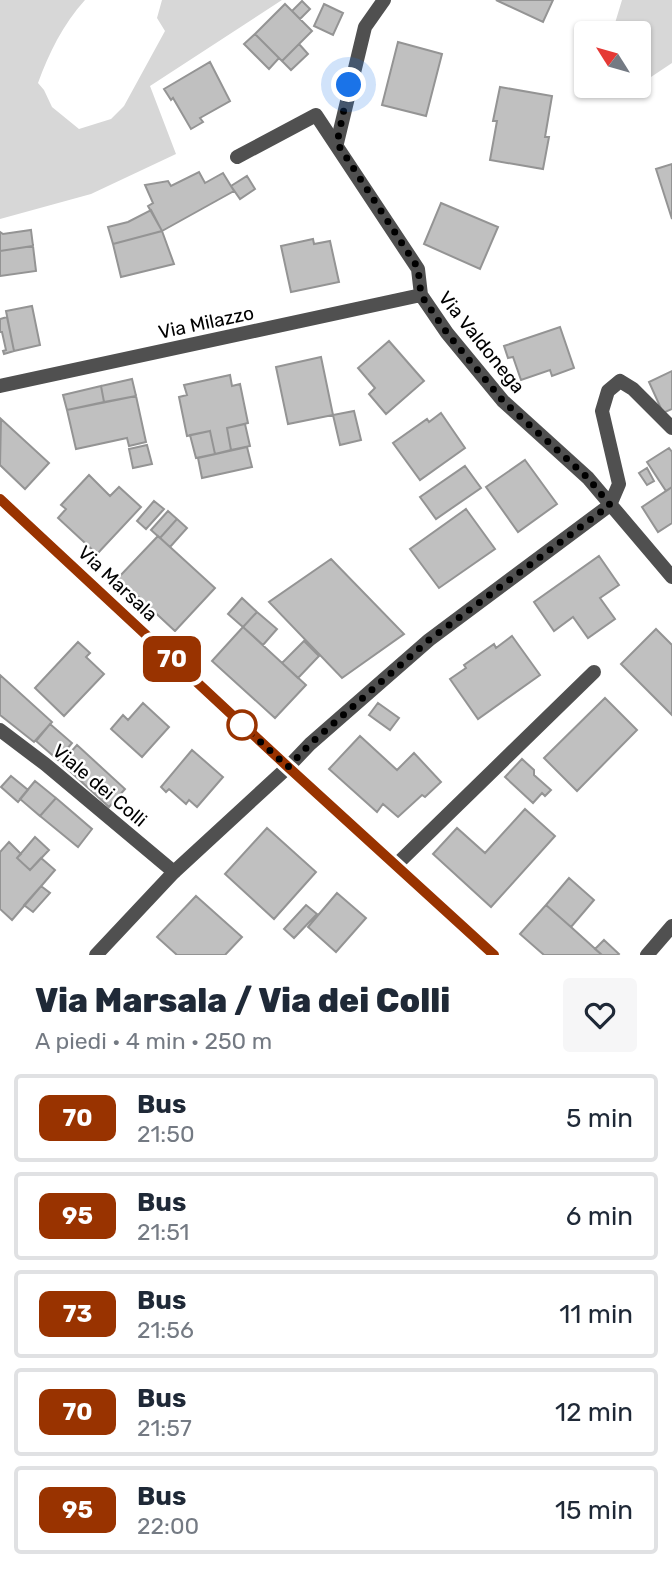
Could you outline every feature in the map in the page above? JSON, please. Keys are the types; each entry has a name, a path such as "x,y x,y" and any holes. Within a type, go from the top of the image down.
{"street":[{"path":"337,143 365,27 384,0"},
{"name":"Via Valdonega","path":"237,157 316,115 418,268 421,295 447,333 503,401 588,478 672,577"},
{"name":"Via Milazzo","path":"0,386 421,295"},
{"path":"96,955 174,872 310,744 429,640 610,505 619,484 601,411 608,391 620,381 634,389 672,428"},
{"name":"Via Marsala","path":"0,499 490,954"},
{"path":"396,865 594,672"},
{"name":"Viale dei Colli","path":"0,730 45,764 174,872"},
{"path":"647,955 672,926"}],"shaded area":[{"path":"0,0 85,0 57,39 38,83 52,107 79,129 111,119 124,106 165,31 157,18 162,0 282,0 150,86 176,154 91,194 0,219"},
{"path":"622,0 672,0 672,63 651,77 651,21 616,21"}],"building":[{"path":"496,0 553,0 543,22"},
{"path":"302,1 310,9 300,19 292,11"},
{"path":"285,4 312,31 282,61 255,34"},
{"path":"324,4 343,13 333,35 314,26"},
{"path":"255,34 279,58 269,69 244,44"},
{"path":"398,42 442,54 426,116 382,105"},
{"path":"299,44 308,54 291,70 282,61"},
{"path":"210,62 230,101 200,118 203,122 191,129 173,98 171,100 164,89"},
{"path":"500,87 552,96 543,169 490,160 497,121 493,121"},
{"path":"672,164 672,219 656,169"},
{"path":"199,172 205,183 223,173 234,191 162,231 148,206 153,203 145,185 168,181 171,186"},
{"path":"247,176 255,189 240,199 231,186"},
{"path":"441,203 498,227 480,269 424,244"},
{"path":"151,210 162,231 113,244 108,227 128,222"},
{"path":"31,230 33,246 0,251 0,232 3,234"},
{"path":"162,231 174,264 121,277 113,244"},
{"path":"313,239 314,244 330,241 339,282 291,292 281,246"},
{"path":"33,246 36,271 0,276 0,251"},
{"path":"32,306 40,345 14,351 6,311"},
{"path":"7,317 14,351 4,354 3,351 6,350 0,332 0,319"},
{"path":"560,327 574,368 552,376 550,370 521,380 513,357 508,358 504,346"},
{"path":"389,341 424,381 386,414 369,394 375,388 358,368"},
{"path":"321,357 333,415 288,424 276,367"},
{"path":"672,371 672,409 663,413 649,382"},
{"path":"230,375 232,386 240,384 248,423 227,428 231,450 215,454 210,431 187,436 179,397 187,395 184,385"},
{"path":"132,379 136,396 104,402 101,386"},
{"path":"101,386 104,402 67,410 63,395"},
{"path":"136,396 146,442 129,446 127,438 76,449 67,410"},
{"path":"354,411 361,440 340,445 333,415"},
{"path":"441,413 465,448 420,480 393,443 427,419 429,422"},
{"path":"1,419 49,463 25,489 0,465"},
{"path":"245,424 250,446 231,450 227,428"},
{"path":"210,431 215,454 196,458 190,435"},
{"path":"147,445 152,464 133,468 129,449"},
{"path":"247,447 252,467 202,478 198,458"},
{"path":"669,448 672,452 672,487 666,491 647,462"},
{"path":"525,460 557,504 518,532 486,487"},
{"path":"465,466 481,488 436,519 420,497"},
{"path":"647,468 654,481 647,485 639,473"},
{"path":"89,475 110,496 119,487 141,507 97,554 58,518 66,509 61,505"},
{"path":"672,487 672,523 658,532 642,507"},
{"path":"154,501 164,509 146,529 137,521"},
{"path":"466,509 495,549 439,588 410,549"},
{"path":"168,511 177,519 160,538 151,530"},
{"path":"177,519 187,528 170,547 160,538"},
{"path":"158,536 215,588 175,631 118,578"},
{"path":"599,556 619,585 600,598 615,619 588,638 573,617 554,631 534,602"},
{"path":"331,559 404,634 342,678 269,602"},
{"path":"242,598 257,612 243,627 228,614"},
{"path":"257,612 277,629 263,645 243,627"},
{"path":"243,627 306,685 275,718 212,661"},
{"path":"656,629 672,645 672,715 621,664"},
{"path":"512,636 540,675 478,719 450,679 466,668 464,665 494,644 496,648"},
{"path":"304,641 319,656 298,678 282,663"},
{"path":"78,642 90,653 86,657 104,674 64,716 35,688"},
{"path":"0,675 52,722 34,742 0,715"},
{"path":"605,698 637,730 577,791 544,758"},
{"path":"143,703 169,727 142,757 111,729 123,715 128,720"},
{"path":"378,703 399,718 390,730 369,715"},
{"path":"50,724 72,743 58,760 36,741"},
{"path":"360,736 397,770 414,753 441,782 398,817 383,804 377,812 329,769"},
{"path":"77,745 125,789 109,807 61,763"},
{"path":"192,750 223,777 197,807 189,800 186,804 169,789 166,792 161,787"},
{"path":"522,759 534,770 534,775 551,790 545,796 542,793 533,803 505,777"},
{"path":"11,776 28,790 18,802 1,787"},
{"path":"35,781 56,798 40,816 20,799"},
{"path":"56,798 92,829 78,847 40,816"},
{"path":"525,809 555,836 491,907 433,854 457,828 485,853"},
{"path":"267,828 316,872 274,919 225,874"},
{"path":"35,837 49,850 30,870 17,858"},
{"path":"9,842 21,854 17,858 30,870 41,858 55,870 12,920 0,909 0,852"},
{"path":"569,878 594,900 571,927 546,905"},
{"path":"41,886 50,893 33,912 24,905"},
{"path":"337,893 366,918 336,952 308,927"},
{"path":"196,896 242,937 225,955 177,955 157,937"},
{"path":"306,905 317,914 294,938 284,929"},
{"path":"546,905 602,955 544,955 520,934"},
{"path":"604,940 618,955 602,955 595,949"}],"bus line":[{"name":"70","path":"0,499 494,955"}],"route":[{"path":"242,725 288,767 310,744 429,640 610,505 588,478 503,401 447,333 421,295 418,268 337,143 349,85"}]}
